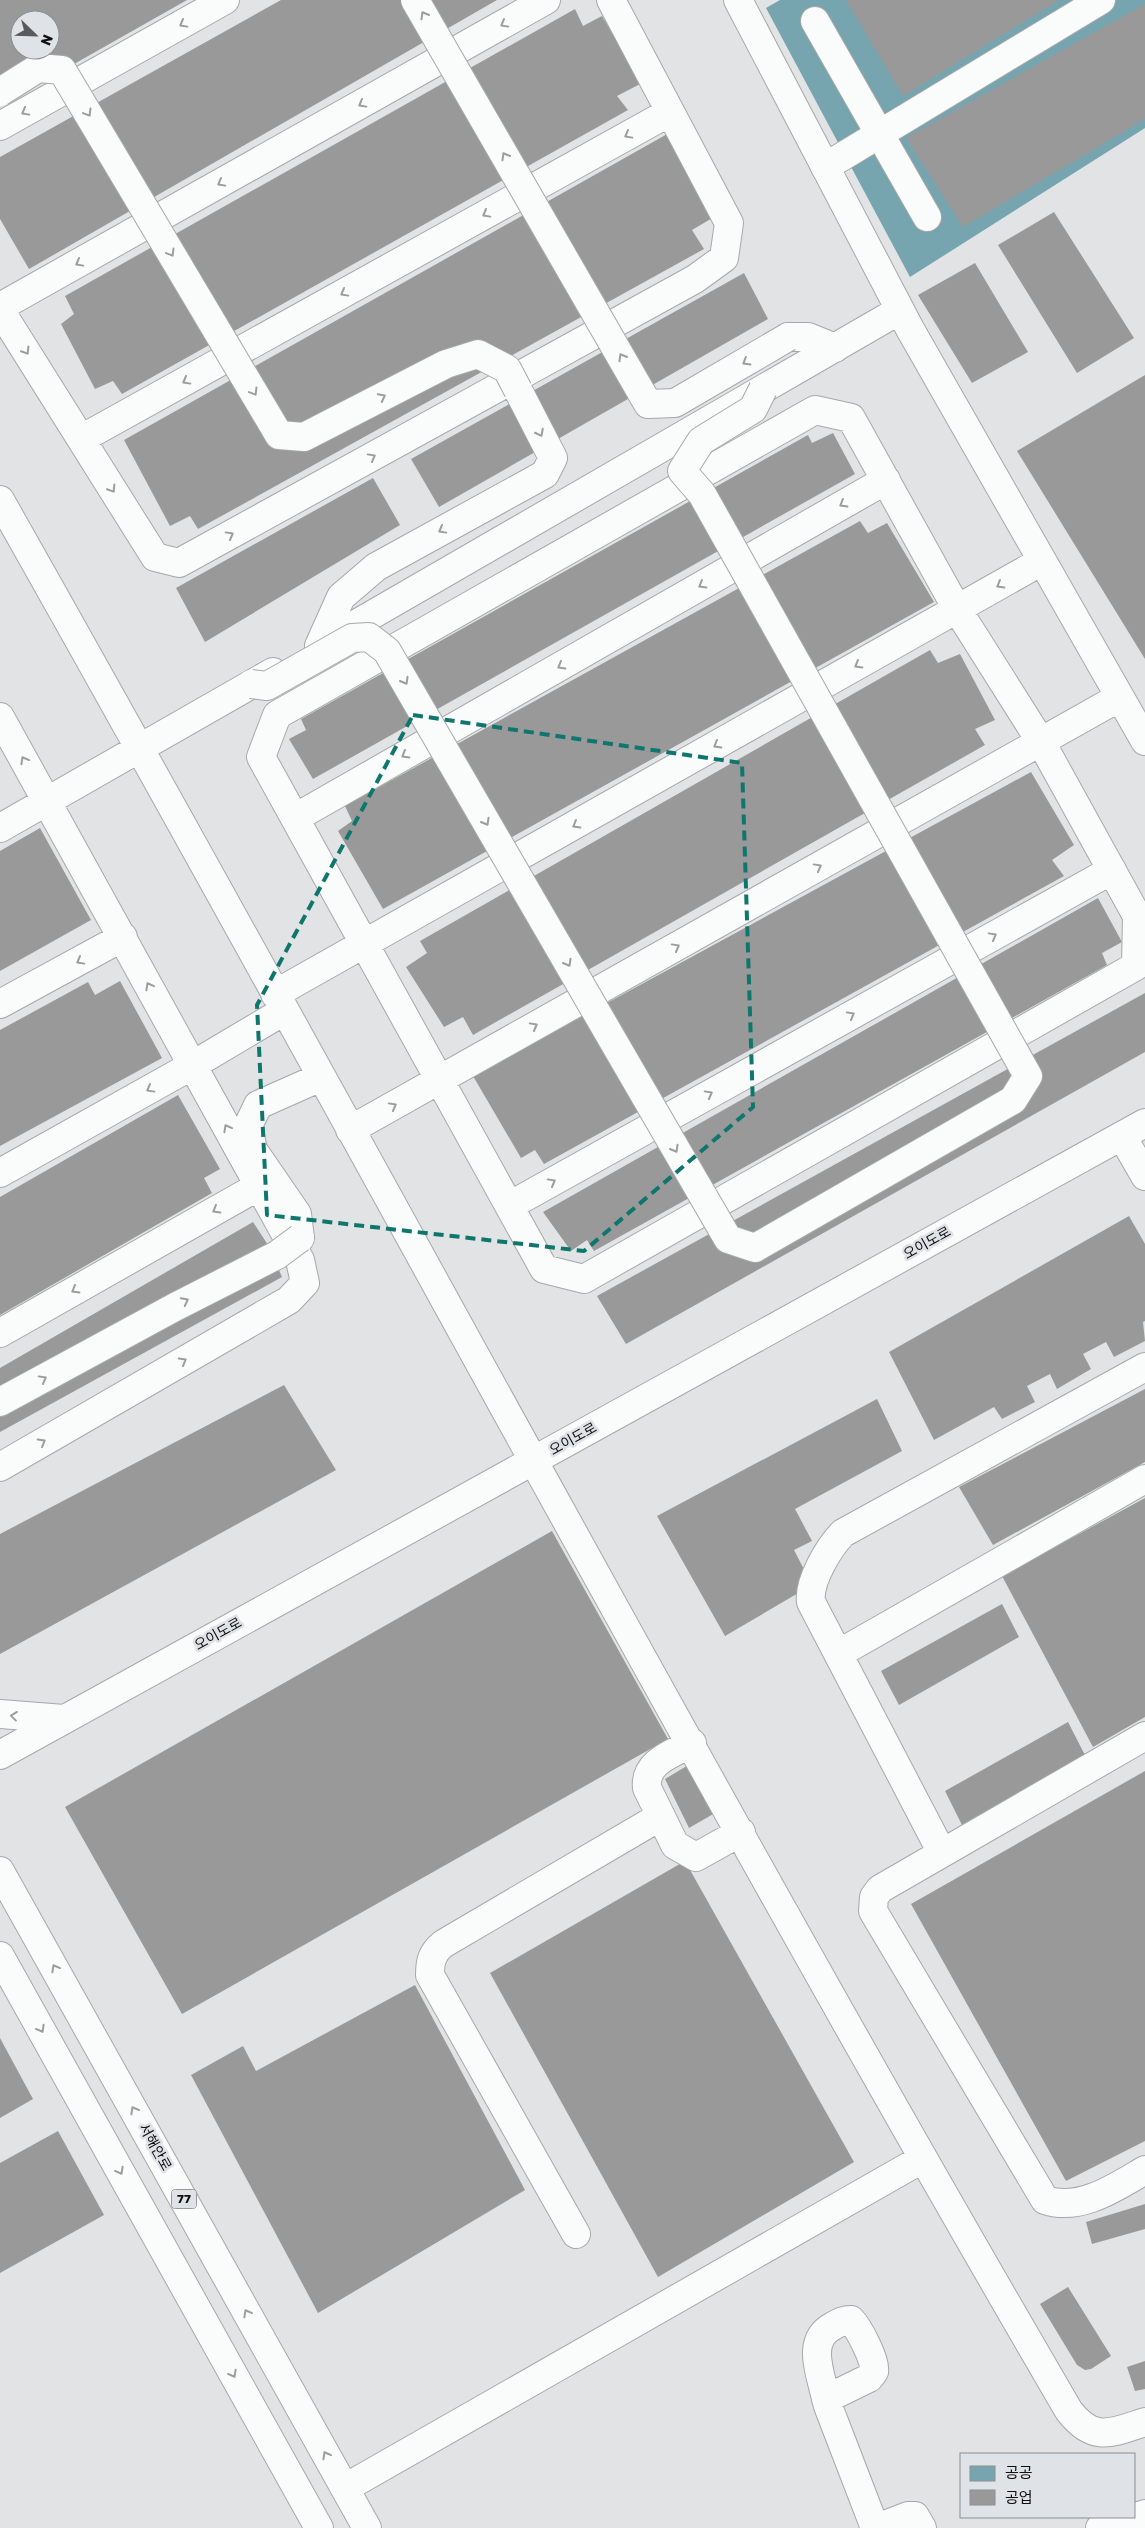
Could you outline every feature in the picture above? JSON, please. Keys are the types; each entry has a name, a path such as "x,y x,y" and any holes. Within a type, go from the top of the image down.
{"street":[{"path":"0,126 225,0"},
{"path":"415,0 648,404 675,403 788,337 808,337 834,348"},
{"path":"546,0 0,309 155,557 179,563 686,284 724,258 729,223 611,0"},
{"path":"738,0 900,310 1145,741"},
{"path":"825,167 1101,0"},
{"path":"814,21 927,217"},
{"path":"0,92 38,68 62,70 279,435 304,437 446,364 478,354 512,380 553,458 545,474 376,567 341,596 319,646"},
{"path":"81,439 670,112"},
{"path":"0,828 900,310"},
{"path":"251,684 267,686 352,638 369,636 387,651 728,1239 755,1248 996,1110 1013,1100 1028,1076 702,494 682,471 700,441 753,409 763,389"},
{"path":"816,410 851,418 957,608 1041,742 1136,916 1136,966 584,1279 544,1269 261,757 277,715 816,410"},
{"path":"295,818 886,480"},
{"path":"0,500 140,746 350,1130 922,2159 1070,2411 1081,2426 1097,2433 1145,2422"},
{"path":"0,1173 193,1065 366,944 1042,561"},
{"path":"350,1130 1120,698"},
{"path":"0,717 300,1260 305,1283 290,1300 0,1467"},
{"path":"509,1206 1112,870"},
{"path":"0,1004 123,938"},
{"path":"0,1402 175,1307 275,1256 300,1238 297,1214 253,1150 248,1126 258,1105 321,1076"},
{"name":"오이도로","path":"0,1755 1145,1123"},
{"path":"1122,1136 1145,1176"},
{"path":"0,1333 259,1186"},
{"path":"942,1853 811,1602 810,1595 823,1561 833,1542 843,1533 1145,1367"},
{"path":"838,1654 1145,1479"},
{"path":"0,1714 64,1720"},
{"path":"1145,1736 880,1889 874,1897 873,1911 1044,2200 1056,2204 1078,2202 1104,2193 1145,2170"},
{"path":"692,1744 653,1765 649,1772 647,1788 675,1845 696,1857 741,1832"},
{"path":"576,2234 430,1974 430,1962 435,1950 443,1944 661,1816"},
{"name":"서해안로","path":"0,1871 367,2528"},
{"path":"0,1956 319,2528"},
{"path":"345,2488 922,2159"},
{"path":"826,2399 876,2528 908,2516 915,2516 922,2528"},
{"path":"1100,2528 1132,2518"}],"highlighted area":[{"path":"413,715 742,763 753,1107 584,1251 267,1215 257,1005"}],"building: 공공":[{"path":"780,0 1145,0 1145,128 910,277 766,8"}],"building: 공업":[{"path":"0,0 187,0 0,106"},
{"path":"281,0 497,0 29,269 0,219 0,157"},
{"path":"846,0 1059,0 903,96"},
{"path":"1145,4 1145,119 963,227 906,138"},
{"path":"575,9 583,26 602,16 642,83 617,96 628,110 122,394 113,381 95,389 61,324 74,314 65,296"},
{"path":"669,133 714,217 692,230 704,249 198,529 190,516 170,526 124,440"},
{"path":"1054,212 1134,338 1077,373 998,245"},
{"path":"975,263 1028,352 972,383 918,295"},
{"path":"744,273 768,319 439,507 411,459"},
{"path":"1145,375 1145,659 1017,451"},
{"path":"833,433 855,474 313,779 289,739 306,730 301,719 808,435 812,443"},
{"path":"373,478 400,525 205,642 176,588"},
{"path":"860,521 868,533 887,523 934,602 383,909 338,831 352,821 345,806"},
{"path":"930,650 938,663 960,654 995,720 975,729 985,745 473,1035 463,1017 444,1027 406,967 427,953 420,941"},
{"path":"1031,772 1074,845 1052,860 1064,876 544,1164 535,1150 521,1158 473,1076"},
{"path":"40,828 91,920 0,971 0,851"},
{"path":"1098,898 1122,942 1102,953 1107,965 594,1251 587,1240 571,1251 543,1212"},
{"path":"120,981 162,1058 0,1146 0,1030 88,982 95,995"},
{"path":"1145,993 1145,1052 626,1344 597,1296"},
{"path":"178,1095 220,1169 204,1178 212,1193 0,1315 0,1197"},
{"path":"1129,1216 1145,1244 1145,1321 1143,1322 1145,1341 1114,1357 1106,1342 1083,1354 1091,1369 1057,1389 1050,1374 1027,1386 1035,1402 1002,1419 994,1407 934,1440 889,1352"},
{"path":"253,1222 268,1245 282,1277 0,1432 0,1368"},
{"path":"284,1385 336,1470 0,1654 0,1534"},
{"path":"1145,1389 1145,1462 993,1545 959,1487"},
{"path":"877,1399 902,1451 795,1509 812,1541 794,1550 812,1585 725,1636 657,1516"},
{"path":"1145,1498 1145,1717 1093,1747 1002,1576"},
{"path":"552,1531 668,1739 182,2014 65,1807"},
{"path":"1002,1604 1019,1637 899,1705 881,1671"},
{"path":"1068,1722 1088,1761 964,1829 945,1791"},
{"path":"690,1764 715,1813 689,1828 665,1779"},
{"path":"1145,1771 1145,2141 1066,2181 911,1904"},
{"path":"685,1861 854,2162 658,2277 490,1973"},
{"path":"415,1985 525,2190 318,2313 191,2075 243,2046 256,2071"},
{"path":"0,2038 33,2099 0,2118"},
{"path":"58,2131 104,2215 0,2273 0,2163"},
{"path":"1145,2204 1145,2229 1092,2244 1086,2222"},
{"path":"1068,2287 1111,2356 1091,2369 1085,2370 1077,2365 1040,2304"},
{"path":"1145,2361 1145,2389 1135,2391 1127,2367"}]}
